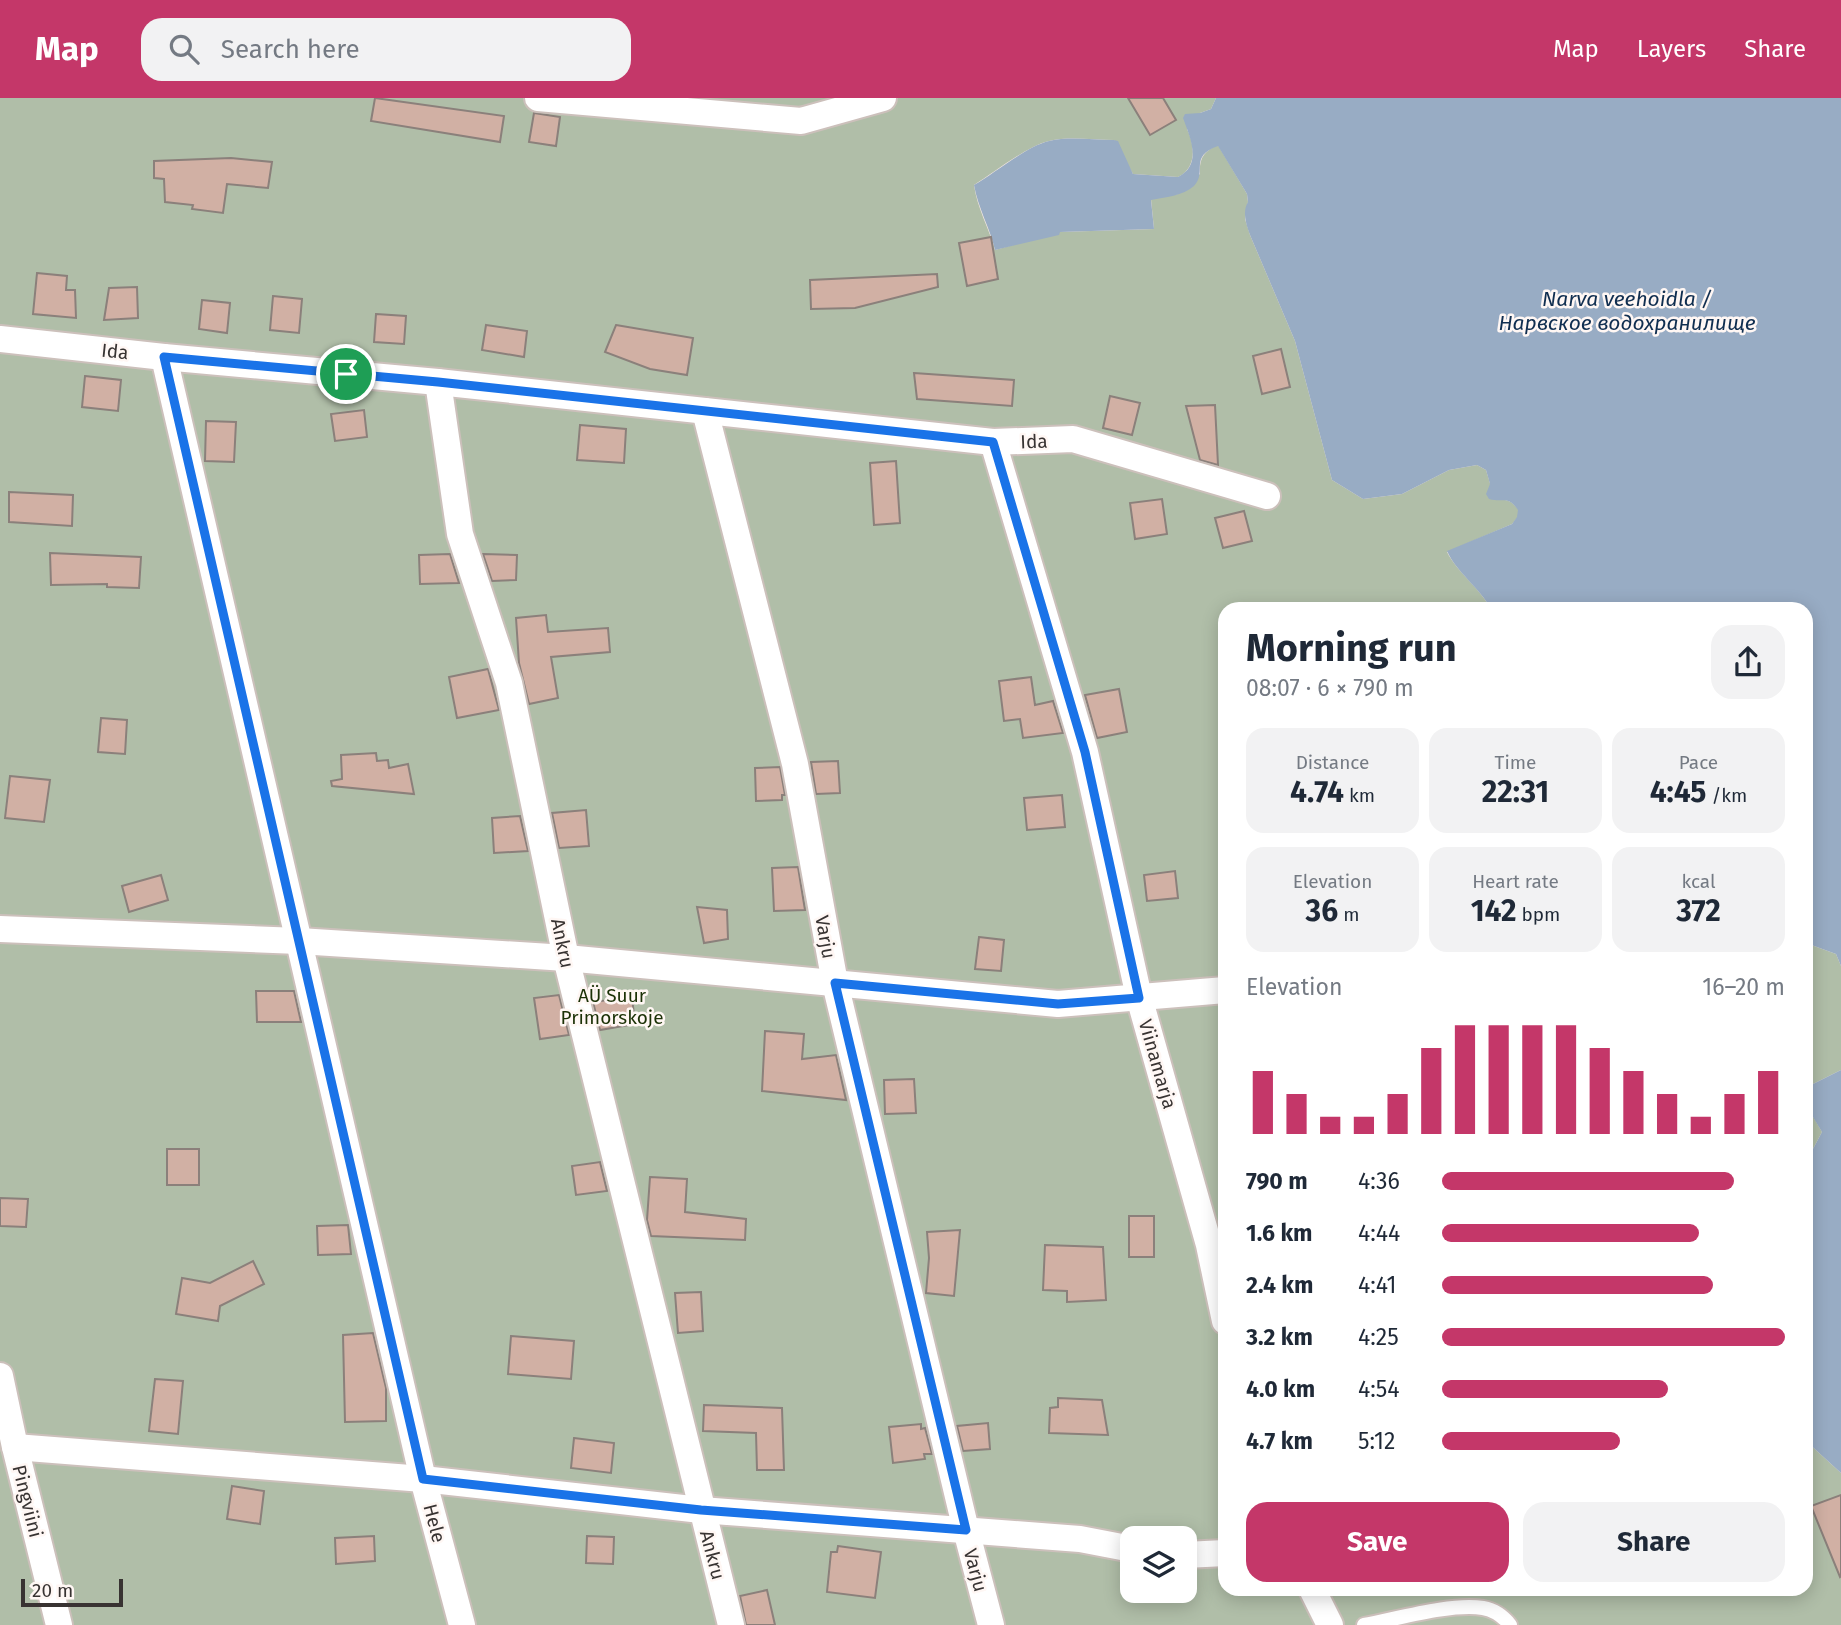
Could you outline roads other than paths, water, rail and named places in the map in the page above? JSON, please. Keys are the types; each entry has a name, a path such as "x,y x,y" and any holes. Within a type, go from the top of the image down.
{"street":[{"path":"537,98 801,121 883,98"},
{"name":"Ida","path":"0,339 438,382 993,442 1073,439 1267,496"},
{"name":"Hele","path":"164,357 423,1479 462,1625"},
{"name":"Ankru","path":"438,382 460,534 509,683 566,958 731,1625"},
{"name":"Varju","path":"705,411 795,764 835,983 991,1625"},
{"name":"Viinamarja","path":"993,442 1085,752 1139,998 1209,1245 1218,1288"},
{"path":"0,929 299,940 566,958 1058,1004 1218,991"},
{"name":"Pingviini","path":"0,1376 59,1625"},
{"path":"15,1447 423,1479 701,1510 1080,1539 1120,1547"},
{"path":"1197,1554 1218,1553"},
{"path":"1315,1596 1329,1625"}],"lane":[{"path":"1364,1625 1456,1608 1484,1608 1502,1615 1510,1625"}],"water":[{"name":"Narva veehoidla / Нарвское водохранилище","path":"1216,98 1841,98 1841,966 1836,954 1813,946 1813,602 1486,602 1447,551 1512,524 1518,510 1508,501 1489,499 1486,494 1490,484 1486,470 1477,465 1449,470 1402,494 1363,499 1332,480 1295,341 1247,227 1247,194 1218,146 1209,150 1201,160 1198,180 1194,186 1179,194 1151,200 1154,229 1060,232 1059,235 995,250 974,185 1011,160 1049,141 1114,140 1118,141 1133,174 1178,177 1186,172 1192,158 1191,142 1183,118 1185,114 1211,109"},
{"path":"1841,1070 1841,1473 1813,1447 1813,1149 1822,1132 1813,1117 1813,1084"}],"park label":[{"name":"AÜ Suur Primorskoje","path":"612,1006"}]}
